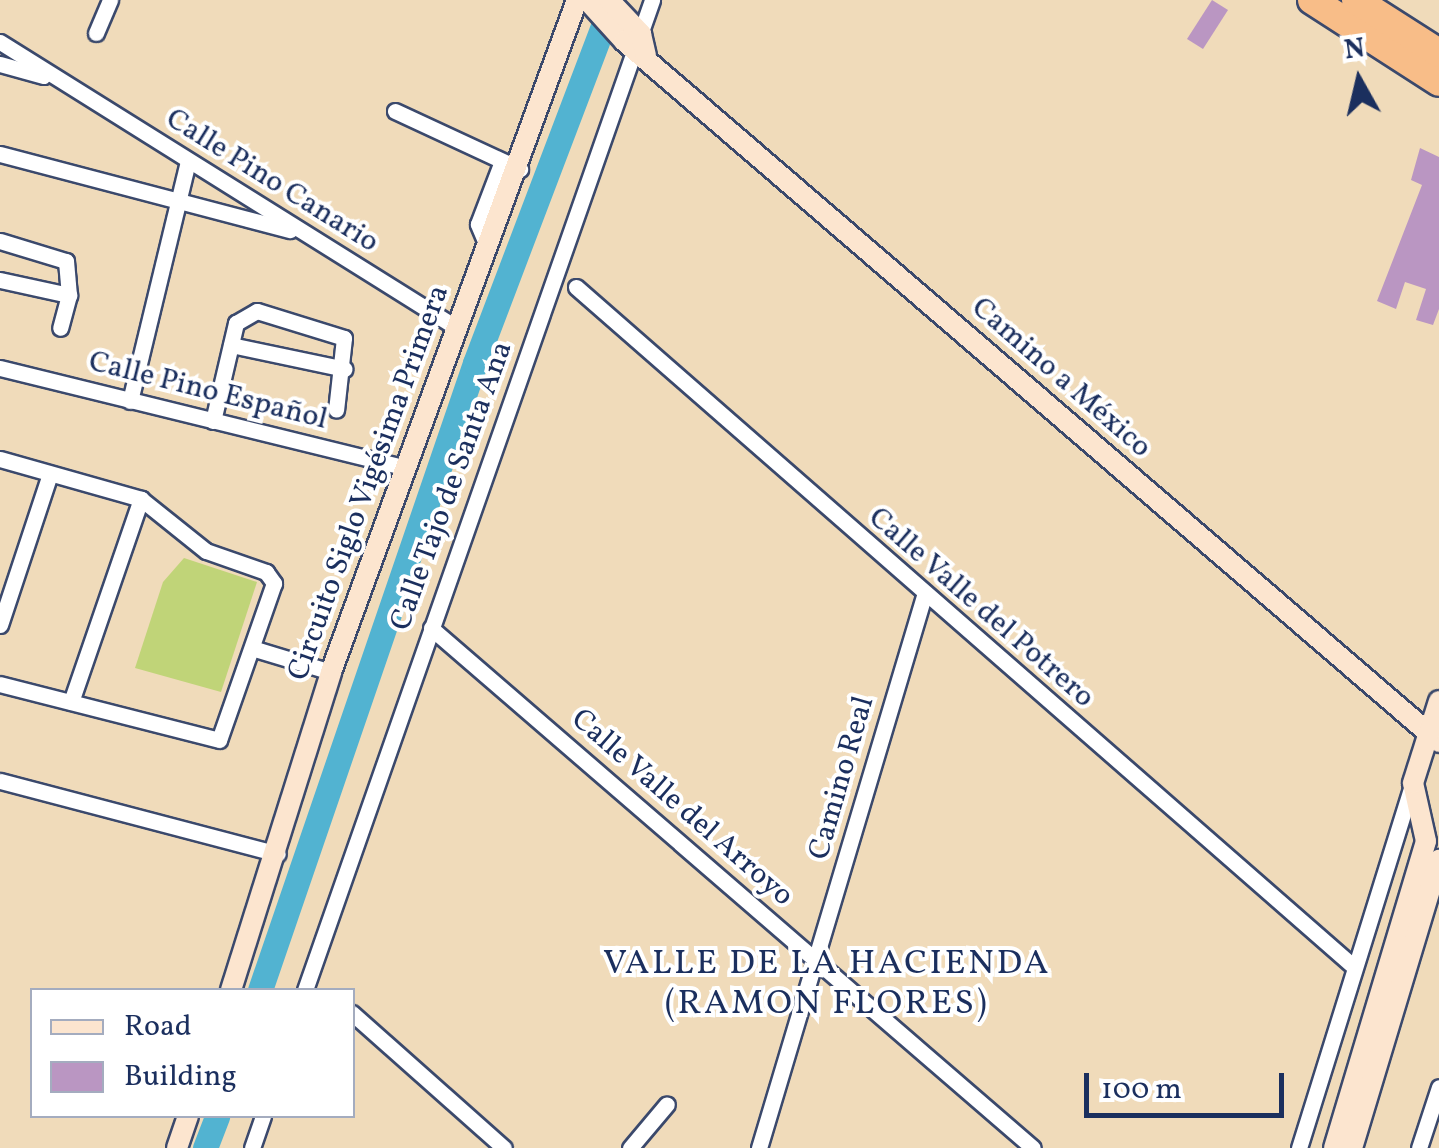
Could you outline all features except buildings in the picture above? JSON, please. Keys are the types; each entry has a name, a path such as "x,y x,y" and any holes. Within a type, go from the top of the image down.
{"highway":[{"path":"1312,0 1439,82"},
{"path":"1356,0 1439,54"}],"street":[{"path":"96,33 110,0"},
{"name":"Camino a México","path":"591,0 1433,738"},
{"name":"Circuito Siglo Vigésima Primera","path":"232,988 278,854 332,672 454,326 488,248 511,165 591,0"},
{"name":"Calle Tajo de Santa Ana","path":"306,988 652,0"},
{"path":"0,42 61,82"},
{"path":"0,64 61,82"},
{"name":"Calle Pino Canario","path":"61,82 454,326"},
{"path":"395,111 511,165"},
{"path":"0,154 308,236"},
{"path":"130,401 188,162"},
{"path":"0,241 66,261 68,295 60,328"},
{"path":"0,280 68,295"},
{"name":"Calle Valle del Potrero","path":"576,287 924,596 1353,966"},
{"path":"213,421 236,322 258,311 338,331 344,338 345,369 336,410"},
{"path":"230,345 345,369"},
{"name":"Calle Pino Español","path":"0,368 404,467"},
{"path":"0,459 141,499 206,551 273,577 256,649 218,740 0,684"},
{"path":"0,625 50,474"},
{"path":"70,702 141,499"},
{"name":"Camino Real","path":"760,1148 924,596"},
{"name":"Calle Valle del Arroyo","path":"431,628 1033,1148"},
{"path":"256,649 332,672"},
{"path":"1299,1148 1353,966 1413,783 1433,738 1439,702"},
{"path":"0,781 278,854"},
{"path":"1334,1148 1426,841 1413,783"},
{"path":"1421,808 1439,828"},
{"path":"1352,1148 1439,860"},
{"path":"355,1016 504,1148"},
{"path":"1419,1148 1439,1086"},
{"path":"630,1148 667,1104"},
{"path":"178,1148 187,1118"},
{"path":"252,1148 261,1118"}],"green space":[{"path":"184,558 257,582 221,692 135,668 163,582"}],"waterway":[{"path":"261,988 475,363 613,0"},
{"path":"205,1148 216,1118"}],"district":[{"name":"VALLE DE LA HACIENDA (RAMON FLORES)","path":"827,984"}]}
